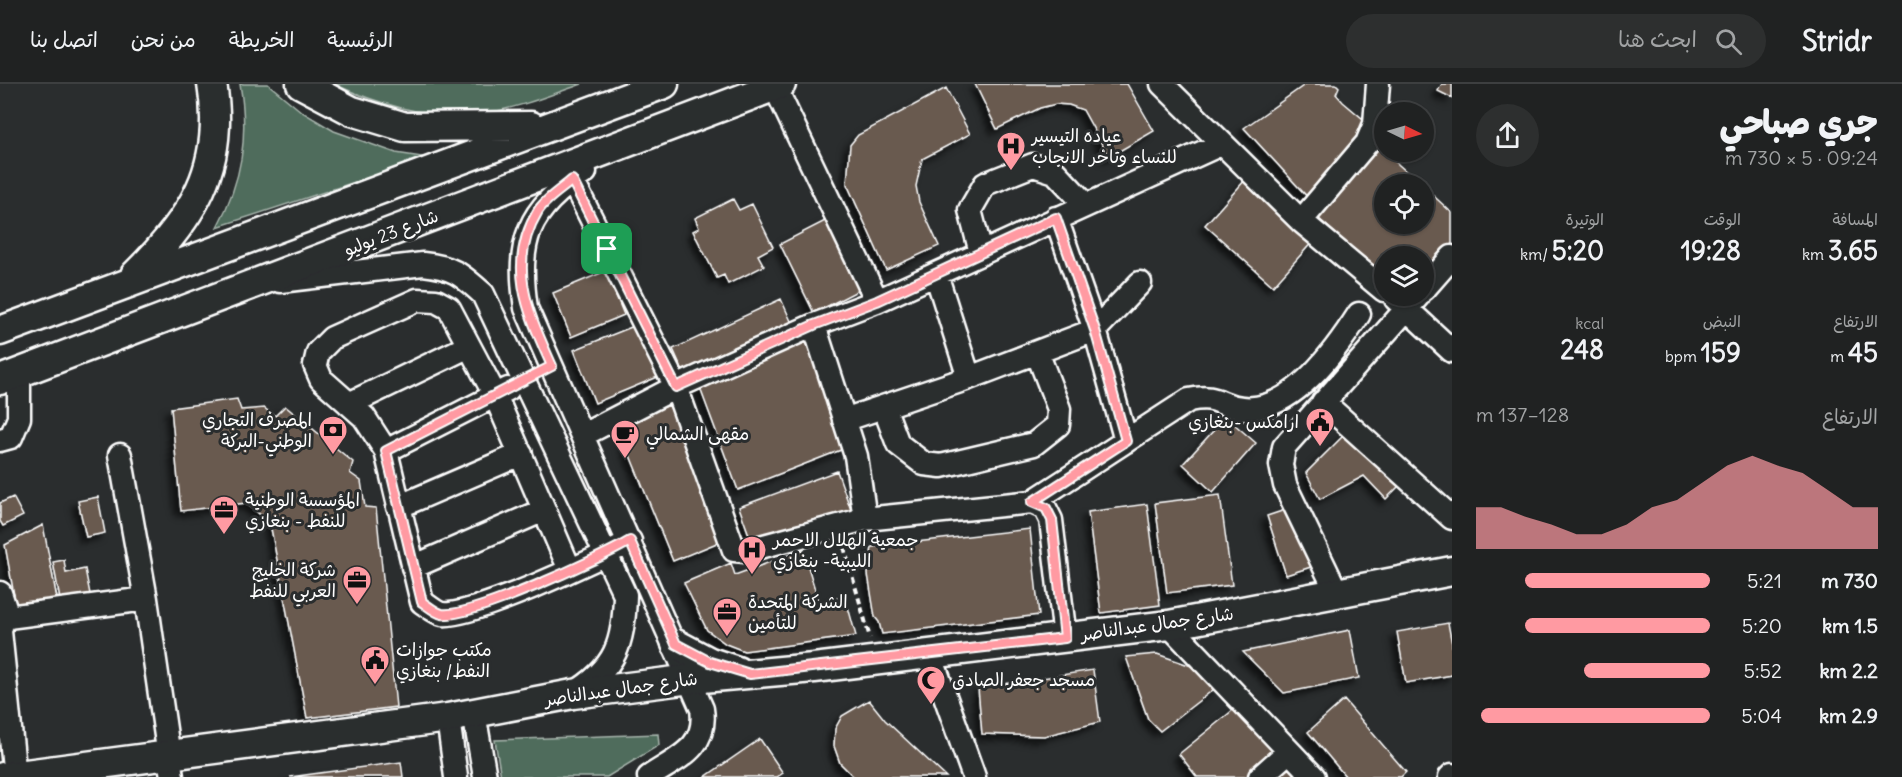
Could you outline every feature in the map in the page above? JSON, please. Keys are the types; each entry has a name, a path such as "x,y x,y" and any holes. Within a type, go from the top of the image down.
{"main road":[{"path":"129,281 171,240 193,208 208,173 216,128 212,84"},
{"path":"301,84 352,111 405,127 448,129 557,124"},
{"path":"0,331 129,281 664,84"},
{"name":"شارع 23 يوليو","path":"9,377 778,85"},
{"name":"شارع جمال عبدالناصر","path":"11,776 170,766 573,694 691,679 876,661 1168,625 1452,572"},
{"path":"676,644 710,662 750,674"}],"street":[{"path":"1162,84 1301,221 1374,282"},
{"path":"1301,221 1367,142 1375,124 1378,84"},
{"path":"778,85 877,301"},
{"path":"634,140 572,180 539,210 526,238 521,273 526,308 676,644 702,709 702,732 692,747 649,777"},
{"path":"583,435 676,387 814,325 877,301 1221,144"},
{"path":"981,253 970,210 985,184 1033,165 1055,172 1086,205"},
{"path":"572,180 676,387 734,550 745,552 865,519 1032,502 1189,400 1207,397 1241,408 1266,406 1286,398 1335,350 1359,314"},
{"path":"1056,218 1095,330 1126,441"},
{"path":"1434,278 1452,257"},
{"path":"261,283 423,264 443,266 460,273 483,294 625,595 624,628 614,656 596,680 573,694"},
{"path":"936,274 969,378"},
{"path":"844,420 969,378 1095,330 1140,283"},
{"path":"570,570 495,395 449,308 436,301 417,300 332,338 318,352 315,364 321,379 364,417 386,451 422,602 440,614 466,612 605,556 630,541"},
{"path":"1338,595 1285,485 1281,465 1284,447 1356,365 1400,306"},
{"path":"1411,306 1452,351"},
{"path":"814,325 856,456 865,519"},
{"path":"349,404 470,346"},
{"path":"1335,350 1356,365"},
{"path":"884,407 898,444 924,464 941,466 1035,444 1058,425 1059,410 1037,352"},
{"path":"386,451 552,366"},
{"path":"0,440 11,437 19,418 9,377"},
{"path":"1323,402 1452,518"},
{"path":"398,507 521,454"},
{"path":"120,455 146,599 170,766"},
{"path":"1032,502 1046,508 1052,520 1065,638"},
{"path":"413,567 544,510"},
{"path":"0,593 8,617"},
{"path":"11,776 0,631 2,623 8,617 146,599"},
{"path":"1168,625 1314,777"},
{"path":"930,654 974,777"},
{"path":"456,777 461,715"},
{"path":"461,715 485,777"},
{"path":"1260,777 1288,752"}],"path":[{"path":"838,526 876,661"}],"green space":[{"path":"240,84 268,84 302,112 334,131 396,153 428,158 217,227 232,193 241,158 244,122"},
{"path":"334,84 582,84 510,108 485,113 446,115 389,105"},
{"path":"658,734 659,745 607,777 501,777 495,740"}],"building":[{"path":"975,84 1127,84 1154,131 1109,157 1083,110 1069,105 1056,104 1040,108 997,129"},
{"path":"1306,84 1336,84 1339,87 1336,94 1363,119 1367,135 1313,203 1244,128"},
{"path":"1442,84 1452,84 1452,98 1438,91"},
{"path":"946,88 970,134 922,159 916,186 919,202 939,246 886,270 847,184 850,145 858,135"},
{"path":"1374,153 1374,162 1396,162 1409,174 1374,174 1374,234 1434,234 1434,196 1452,213 1452,244 1434,265 1434,246 1374,246 1374,268 1317,217"},
{"path":"1246,179 1314,240 1273,286 1205,225"},
{"path":"733,199 739,210 752,204 773,247 758,255 764,266 728,284 724,275 717,278 693,231 699,228 695,218"},
{"path":"827,220 861,289 814,313 780,244"},
{"path":"606,271 624,315 571,337 553,293"},
{"path":"781,299 795,330 687,380 673,349"},
{"path":"639,324 660,376 595,403 574,350"},
{"path":"805,339 846,448 738,490 697,380"},
{"path":"237,399 241,410 264,408 275,416 285,406 353,462 350,473 361,481 365,507 376,508 396,707 307,718 270,523 246,503 181,511 171,408"},
{"path":"669,405 724,540 673,561 618,426"},
{"path":"1226,417 1256,443 1213,492 1183,464"},
{"path":"1349,430 1401,484 1386,499 1364,476 1320,499 1306,473"},
{"path":"837,471 851,510 753,546 739,507"},
{"path":"1220,495 1232,585 1167,593 1155,503"},
{"path":"13,497 23,516 3,526 0,521 0,503"},
{"path":"98,497 105,533 86,537 78,501"},
{"path":"1147,504 1160,605 1101,613 1088,512"},
{"path":"1294,507 1314,566 1286,575 1267,516"},
{"path":"43,525 58,604 17,612 5,545"},
{"path":"1030,529 1039,615 882,634 875,617 868,574 872,547"},
{"path":"803,550 819,603 845,596 856,636 744,651 726,644 707,630 684,583 731,563 735,575"},
{"path":"64,560 66,573 85,569 91,599 61,605 53,562"},
{"path":"1448,623 1452,644 1452,675 1406,683 1397,632"},
{"path":"1350,630 1359,678 1284,693 1243,652"},
{"path":"1157,654 1203,670 1218,686 1160,731 1148,719 1126,657"},
{"path":"1093,670 1100,722 1044,736 982,734 978,688"},
{"path":"869,700 885,720 946,777 854,777 840,763 834,746 835,729 842,716"},
{"path":"1344,700 1406,772 1401,777 1346,777 1308,732"},
{"path":"1238,706 1279,757 1254,777 1197,777 1179,754"},
{"path":"760,739 783,773 777,777 705,777"},
{"path":"1286,757 1304,777 1264,777"},
{"path":"401,762 403,777 290,777"}],"place":[{"name":"عياده التيسير للنساء وتاخر الانجاب","path":"1011,172"},
{"name":"ارامكس -بنغازي","path":"1320,448"},
{"name":"المصرف التجاري الوطني-البركة","path":"333,456"},
{"name":"مقهى الشمالي","path":"625,460"},
{"name":"المؤسسة الوطنية للنفط - بنغازي","path":"224,536"},
{"name":"جمعية الهلال الاحمر الليبية- بنغازي","path":"752,576"},
{"name":"شركة الخليج العربي للنفط","path":"357,606"},
{"name":"الشركة المتحدة للتأمين","path":"727,638"},
{"name":"مكتب جوازات النفط/ بنغازي","path":"375,686"},
{"name":"مسجد جعفر الصادق","path":"931,706"}],"route":[{"path":"572,180 607,249 676,387 814,325 877,301 1056,218 1095,330 1126,441 1032,502 1046,508 1052,520 1065,638 750,674 710,662 676,644 630,541 605,556 466,612 440,614 422,602 386,451 552,366 526,308 521,273 526,238 539,210 572,180"}]}
